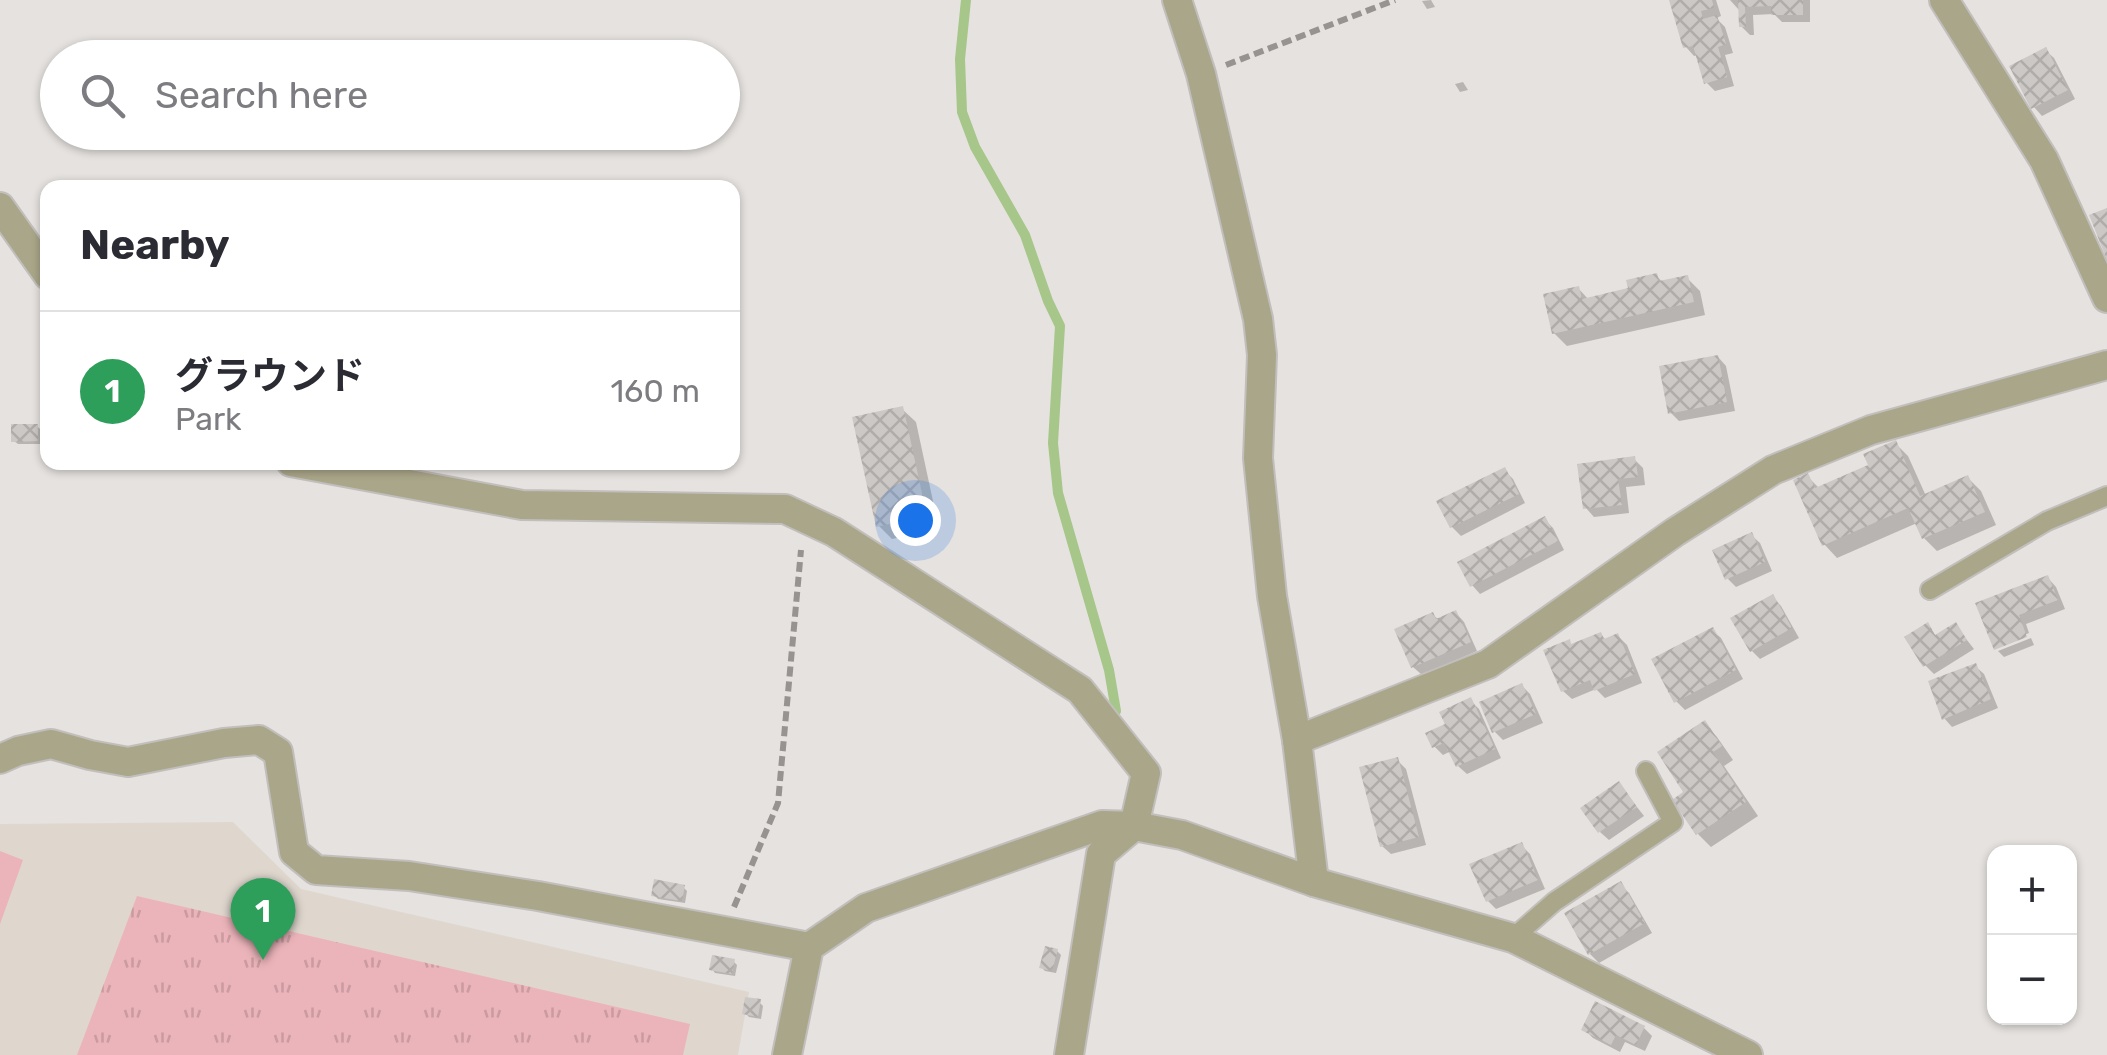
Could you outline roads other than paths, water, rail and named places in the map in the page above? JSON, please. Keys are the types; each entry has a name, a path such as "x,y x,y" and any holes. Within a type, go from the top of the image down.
{"street":[{"path":"1177,0 1201,74 1258,319 1262,355 1258,458 1272,596 1297,740 1314,882"},
{"path":"1944,0 2044,160 2107,298"},
{"path":"0,207 40,264"},
{"path":"1297,740 1488,664 1675,532 1772,470 1871,430 2107,365"},
{"path":"334,470 522,505 786,510 834,532 1080,690 1146,773 1134,826 1101,854 1068,1055"},
{"path":"0,760 18,751 50,744 128,762 259,740 278,752 294,852 316,870 409,876 501,890 810,947"},
{"path":"786,1055 810,947 866,908 1102,824 1182,836 1314,882 1513,938 1748,1055"}],"lane":[{"path":"1930,590 2046,522 2107,496"},
{"path":"1513,938 1554,902 1673,822 1646,771"}],"waterway":[{"path":"966,0 960,59 962,112 975,147 1025,235 1060,326 1053,443 1058,493 1109,670 1116,711"}],"place":[{"name":"グラウンド","path":"263,960"}]}
